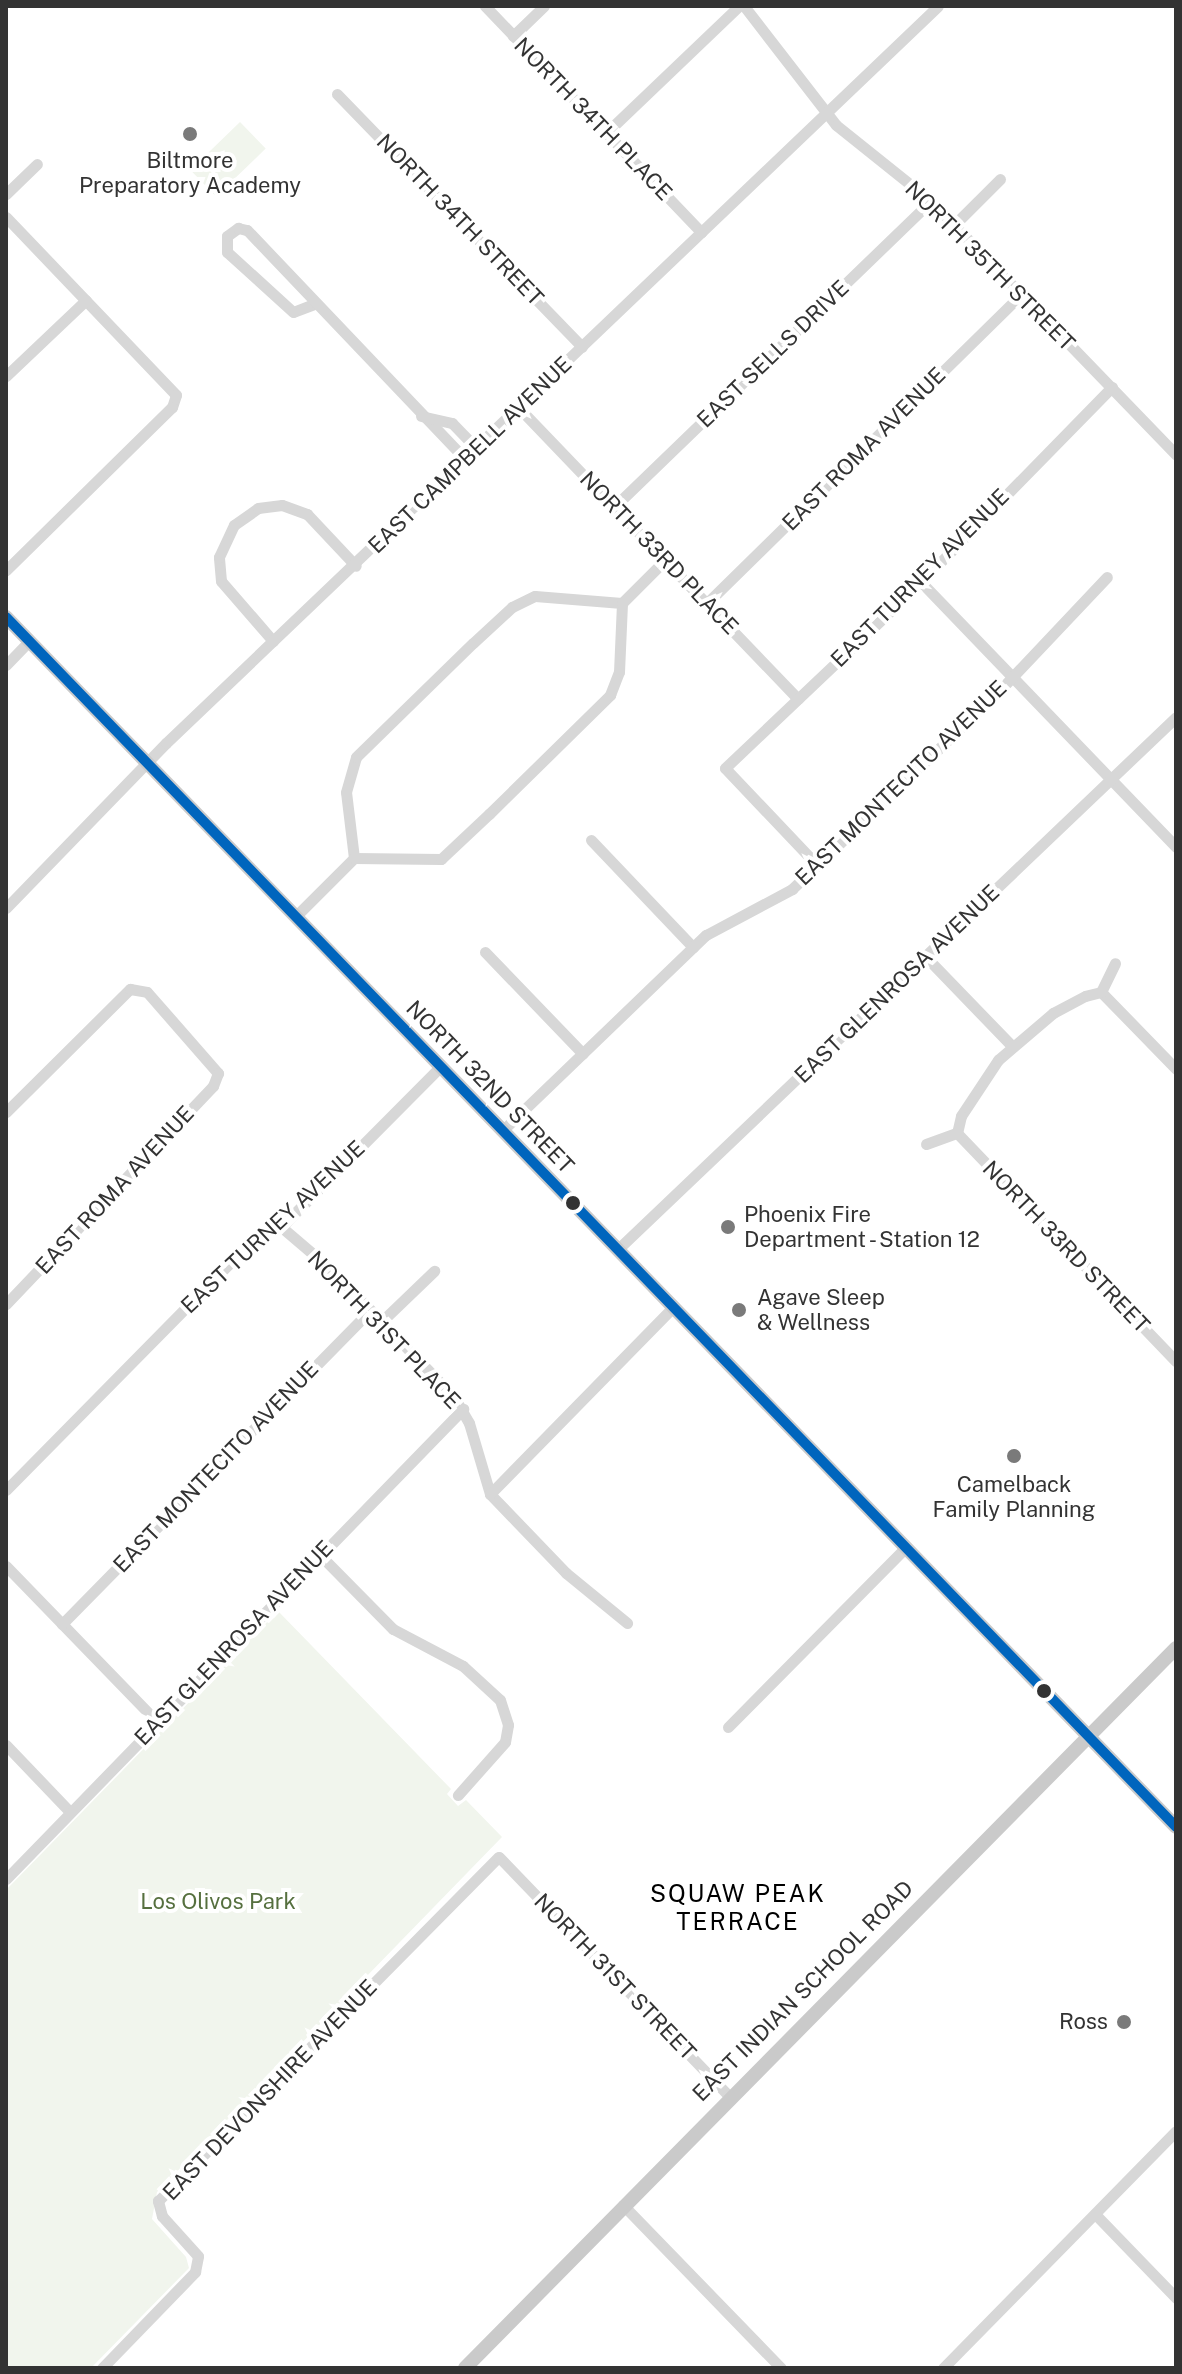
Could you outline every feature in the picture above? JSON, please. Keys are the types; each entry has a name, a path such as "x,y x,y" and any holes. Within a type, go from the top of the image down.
{"main road":[{"name":"NORTH 32ND STREET","path":"6,617 1176,1827"},
{"name":"EAST INDIAN SCHOOL ROAD","path":"465,2368 1086,1735 1176,1648"}],"street":[{"name":"NORTH 34TH PLACE","path":"485,6 701,232"},
{"path":"513,36 544,6"},
{"path":"606,133 742,6"},
{"name":"NORTH 35TH STREET","path":"742,6 826,113 854,143 931,201 1176,455"},
{"name":"EAST CAMPBELL AVENUE","path":"6,908 147,763 273,641 356,566 938,6"},
{"name":"NORTH 34TH STREET","path":"337,94 582,347"},
{"path":"6,194 37,164"},
{"path":"954,225 1000,179"},
{"name":"EAST SELLS DRIVE","path":"614,507 931,201"},
{"path":"6,217 176,395 172,407 6,570"},
{"path":"314,304 293,312 227,252 227,236 238,228 247,230 314,304 466,460"},
{"name":"EAST ROMA AVENUE","path":"707,603 1021,294"},
{"path":"6,376 86,300"},
{"name":"EAST TURNEY AVENUE","path":"816,864 725,768 921,582 1112,387"},
{"name":"NORTH 33RD PLACE","path":"519,408 798,699"},
{"path":"421,416 445,420 477,449"},
{"path":"435,431 445,420"},
{"path":"273,641 221,581 219,557 234,525 258,508 282,505 307,514 356,566"},
{"path":"295,917 354,858 441,859 479,823 610,695 619,672 622,603 665,560"},
{"name":"EAST MONTECITO AVENUE","path":"502,1131 718,926 792,889 1012,677 1107,577"},
{"path":"921,582 1176,847"},
{"path":"354,858 346,792 356,757 473,643 512,607 535,596 622,603"},
{"path":"6,665 29,641"},
{"name":"EAST GLENROSA AVENUE","path":"617,1250 1176,717"},
{"path":"591,840 693,947"},
{"path":"485,952 583,1054"},
{"path":"925,956 1012,1046"},
{"path":"926,1144 957,1133 961,1116 1012,1046 1053,1013 1101,992 1115,963"},
{"name":"EAST ROMA AVENUE","path":"6,1112 130,989 147,992 218,1073 213,1086 6,1304"},
{"path":"1101,992 1176,1069"},
{"name":"EAST TURNEY AVENUE","path":"6,1490 244,1249 279,1225 440,1067"},
{"name":"NORTH 33RD STREET","path":"957,1133 1176,1361"},
{"name":"NORTH 31ST PLACE","path":"279,1225 370,1311 463,1409 490,1494 566,1573 627,1623"},
{"path":"381,1322 434,1271"},
{"path":"490,1494 673,1307"},
{"name":"EAST MONTECITO AVENUE","path":"62,1624 370,1311"},
{"name":"EAST GLENROSA AVENUE","path":"6,1879 463,1409"},
{"path":"728,1727 905,1548"},
{"path":"320,1555 393,1629 481,1680 500,1700 508,1725 501,1750 458,1795"},
{"path":"6,1566 158,1723"},
{"path":"6,1745 70,1812"},
{"name":"NORTH 31ST STREET","path":"499,1857 730,2097"},
{"name":"EAST DEVONSHIRE AVENUE","path":"102,2368 195,2272 198,2256 162,2216 158,2201 499,1857"},
{"path":"943,2368 1176,2131"},
{"path":"623,2205 781,2368"},
{"path":"1095,2214 1176,2298"}],"green space":[{"path":"240,122 266,149 216,197 190,170"},
{"name":"Los Olivos Park","path":"278,1611 451,1789 447,1794 458,1806 466,1800 502,1837 157,2192 152,2219 186,2257 189,2268 91,2368 6,2368 6,1890"}],"transit line":[{"path":"6,617 1176,1827"}],"place":[{"name":"Biltmore Preparatory Academy","path":"190,134"},
{"name":"Phoenix Fire Department - Station 12","path":"728,1227"},
{"name":"Agave Sleep & Wellness","path":"739,1310"},
{"name":"Camelback Family Planning","path":"1014,1456"},
{"name":"Ross","path":"1124,2022"}],"district":[{"name":"SQUAW PEAK TERRACE","path":"738,1908"}]}
